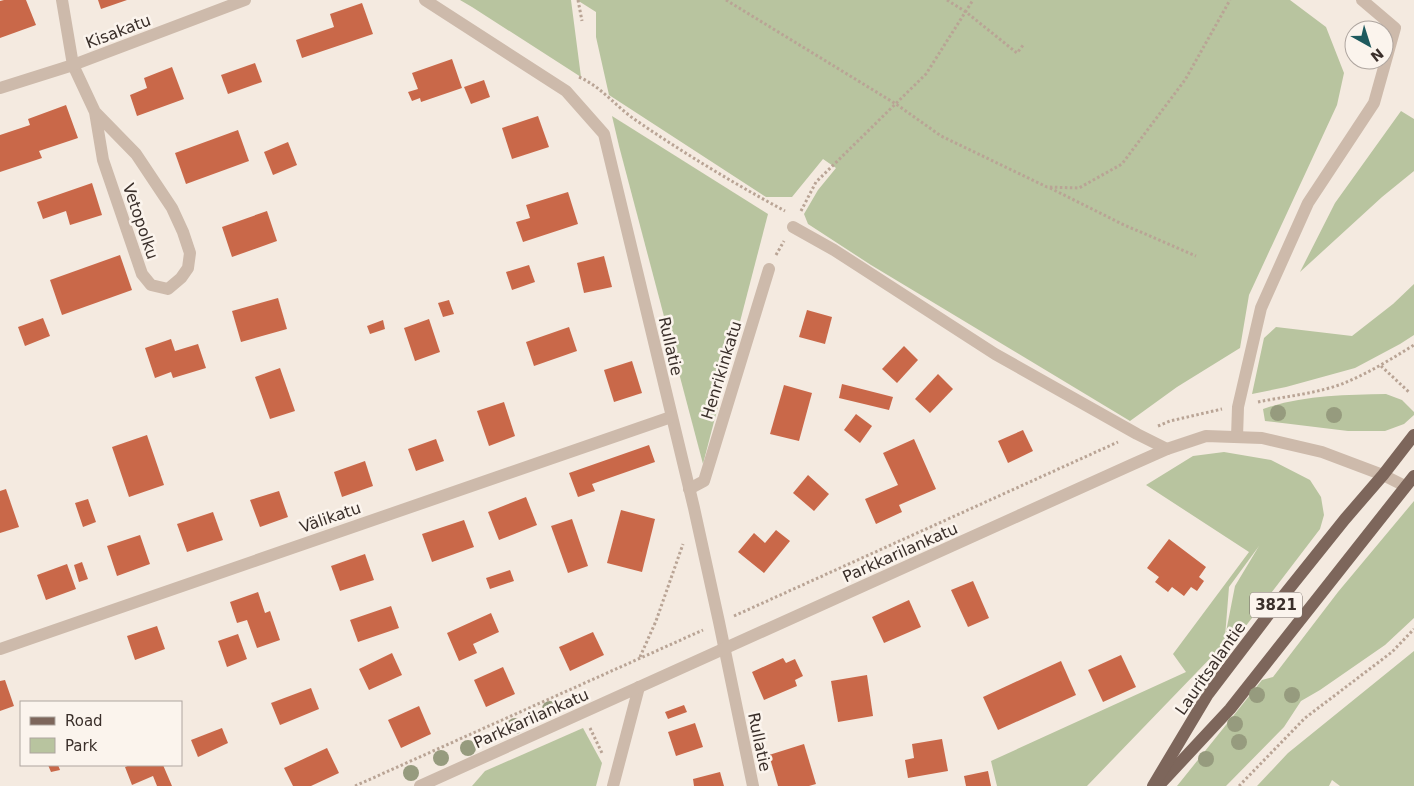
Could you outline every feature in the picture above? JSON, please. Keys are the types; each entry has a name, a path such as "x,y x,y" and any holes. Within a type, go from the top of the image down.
{"main road":[{"name":"Lauritsalantie","path":"1153,786 1208,694 1284,595 1414,435"},
{"name":"3821","path":"1158,786 1230,709 1414,476"}],"street":[{"path":"52,0 63,6"},
{"name":"Kisakatu","path":"0,88 73,65 245,0"},
{"name":"Rullatie","path":"425,0 566,91 604,134 720,622 753,786"},
{"path":"1238,437 1238,407 1261,308 1308,203 1374,103 1395,28 1362,0"},
{"name":"Vetopolku","path":"63,6 73,65 95,112 103,160 142,274 151,285 168,289 181,278 188,268 190,253 183,232 172,208 136,154 95,112"},
{"path":"795,222 834,250 994,354 1167,449"},
{"name":"Henrikinkatu","path":"689,489 704,481 768,269"},
{"name":"Välikatu","path":"0,648 671,417"},
{"name":"Parkkarilankatu","path":"420,786 1167,449 1206,436 1262,438 1322,452 1383,475 1405,486"},
{"path":"614,782 639,687"}],"path":[{"path":"578,0 582,21"},
{"path":"726,0 896,104 941,136 1122,224 1196,256"},
{"path":"947,0 966,12 1017,52 1024,44"},
{"path":"768,269 816,182 926,74 973,0"},
{"path":"1047,187 1079,188 1122,164 1185,80 1230,0"},
{"path":"573,75 589,81 636,120 795,222"},
{"path":"1381,366 1410,393"},
{"path":"640,658 656,621 684,540"},
{"path":"354,786 720,622"},
{"path":"1240,786 1305,718 1392,652 1414,629"},
{"path":"571,689 614,782"}],"green space":[{"path":"460,0 571,0 581,77 472,7"},
{"path":"577,0 1290,0 1326,27 1344,73 1337,105 1249,295 1240,348 1177,387 1130,421 871,265 808,224 804,214 818,190 836,168 823,159 792,197 766,197 609,95 596,37 596,12"},
{"path":"1401,111 1414,119 1414,171 1382,197 1300,272 1335,203"},
{"path":"612,116 768,214 703,464 619,146"},
{"path":"1414,284 1414,335 1355,368 1286,387 1252,394 1264,338 1276,327 1352,336 1393,304"},
{"path":"1386,394 1402,400 1414,412 1414,415 1404,424 1385,431 1348,431 1265,421 1263,409 1278,404 1308,398"},
{"path":"1224,452 1271,460 1310,480 1321,497 1324,515 1320,529 1216,665 1224,644 1087,786 997,786 991,761 1186,672 1173,654 1249,552 1146,485 1193,456","holes":["1259,546 1235,586 1225,637 1229,587"]},
{"path":"1414,501 1414,618 1385,645 1301,701 1284,727 1226,786 1177,786 1262,680 1273,677 1338,592"},
{"path":"1414,651 1414,786 1340,786 1332,780 1329,786 1257,786 1288,753"},
{"path":"583,728 602,763 596,786 472,786 485,771"}],"building":[{"path":"26,0 36,25 0,38 0,1"},
{"path":"98,0 127,0 101,9"},
{"path":"362,3 373,34 302,58 296,40 334,27 330,14"},
{"path":"452,59 462,88 421,102 420,98 412,101 408,92 418,89 412,73"},
{"path":"255,63 262,82 228,94 221,75"},
{"path":"172,67 184,99 137,116 130,95 147,88 144,78"},
{"path":"484,80 490,97 471,104 464,87"},
{"path":"66,105 78,138 39,151 42,158 0,172 0,135 30,125 28,119"},
{"path":"538,116 549,147 512,159 502,128"},
{"path":"238,130 249,161 186,184 175,153"},
{"path":"288,142 297,165 273,175 264,152"},
{"path":"92,183 102,215 70,225 66,211 43,219 37,202"},
{"path":"568,192 578,224 523,242 516,222 530,218 526,205"},
{"path":"267,211 277,241 232,257 222,227"},
{"path":"120,255 132,290 62,315 50,280"},
{"path":"604,256 612,287 584,293 577,263"},
{"path":"529,265 535,282 512,290 506,272"},
{"path":"278,298 287,329 241,342 232,311"},
{"path":"449,300 454,314 443,317 438,303"},
{"path":"807,310 832,317 825,344 799,337"},
{"path":"43,318 50,336 25,346 18,327"},
{"path":"429,319 440,352 415,361 404,328"},
{"path":"383,320 385,329 370,334 367,326"},
{"path":"569,327 577,351 534,366 526,342"},
{"path":"171,339 175,351 198,344 206,368 173,378 171,372 155,378 145,348"},
{"path":"904,346 918,360 897,383 882,369"},
{"path":"632,361 642,393 614,402 604,370"},
{"path":"280,368 295,411 270,419 255,377"},
{"path":"938,374 953,389 930,413 915,399"},
{"path":"842,384 893,397 889,410 839,398"},
{"path":"784,385 812,393 799,441 770,434"},
{"path":"504,402 515,436 489,446 477,411"},
{"path":"856,414 872,426 860,443 844,430"},
{"path":"1023,430 1033,451 1008,463 998,441"},
{"path":"147,435 164,485 129,497 112,447"},
{"path":"436,439 444,461 416,471 408,449"},
{"path":"914,439 936,489 899,505 902,512 876,524 865,499 898,485 883,453"},
{"path":"649,445 655,462 592,484 595,491 578,497 569,473"},
{"path":"365,461 373,486 342,497 334,472"},
{"path":"808,475 829,494 814,511 793,493"},
{"path":"6,489 19,527 0,533 0,491"},
{"path":"279,491 288,517 260,527 250,500"},
{"path":"526,497 537,525 499,540 488,512"},
{"path":"88,499 96,522 83,527 75,503"},
{"path":"621,510 655,519 642,572 607,563"},
{"path":"213,512 223,540 187,552 177,524"},
{"path":"572,519 588,566 568,573 551,526"},
{"path":"464,520 474,547 432,562 422,534"},
{"path":"776,530 790,541 764,573 738,552 754,533 765,543"},
{"path":"140,535 150,564 117,576 107,546"},
{"path":"1169,539 1206,567 1199,577 1204,581 1197,591 1191,587 1184,596 1172,587 1168,592 1155,582 1159,577 1147,568"},
{"path":"365,554 374,580 340,591 331,566"},
{"path":"82,562 88,579 79,582 74,565"},
{"path":"67,564 76,589 46,600 37,575"},
{"path":"510,570 514,581 490,589 486,578"},
{"path":"973,581 989,618 968,627 951,590"},
{"path":"258,592 265,613 270,611 280,640 257,648 247,620 237,623 230,602"},
{"path":"909,600 921,627 884,643 872,617"},
{"path":"391,606 399,628 358,642 350,620"},
{"path":"491,613 499,632 473,644 477,653 459,661 447,633"},
{"path":"157,626 165,649 135,660 127,636"},
{"path":"593,632 604,655 570,671 559,647"},
{"path":"238,634 247,659 227,667 218,641"},
{"path":"392,653 402,675 369,690 359,669"},
{"path":"1121,655 1136,687 1103,702 1088,670"},
{"path":"783,658 786,663 795,659 803,676 795,680 797,686 764,700 752,672"},
{"path":"1061,661 1076,695 998,730 983,697"},
{"path":"503,667 515,694 486,707 474,680"},
{"path":"867,675 873,716 838,722 831,681"},
{"path":"5,680 14,706 0,711 0,681"},
{"path":"311,688 319,709 280,725 271,703"},
{"path":"684,705 687,712 668,719 665,712"},
{"path":"419,706 431,734 401,748 388,720"},
{"path":"695,723 703,747 676,756 668,732"},
{"path":"222,728 228,743 198,757 191,740"},
{"path":"942,739 948,771 908,778 905,760 914,758 912,744"},
{"path":"804,744 816,784 809,786 778,786 769,755"},
{"path":"327,748 339,773 311,786 293,786 284,768"},
{"path":"48,766 58,766 60,770 51,772"},
{"path":"163,766 172,786 157,786 153,776 132,785 125,767"},
{"path":"988,771 991,786 966,786 964,776"},
{"path":"720,772 724,786 694,786 693,779"}]}
